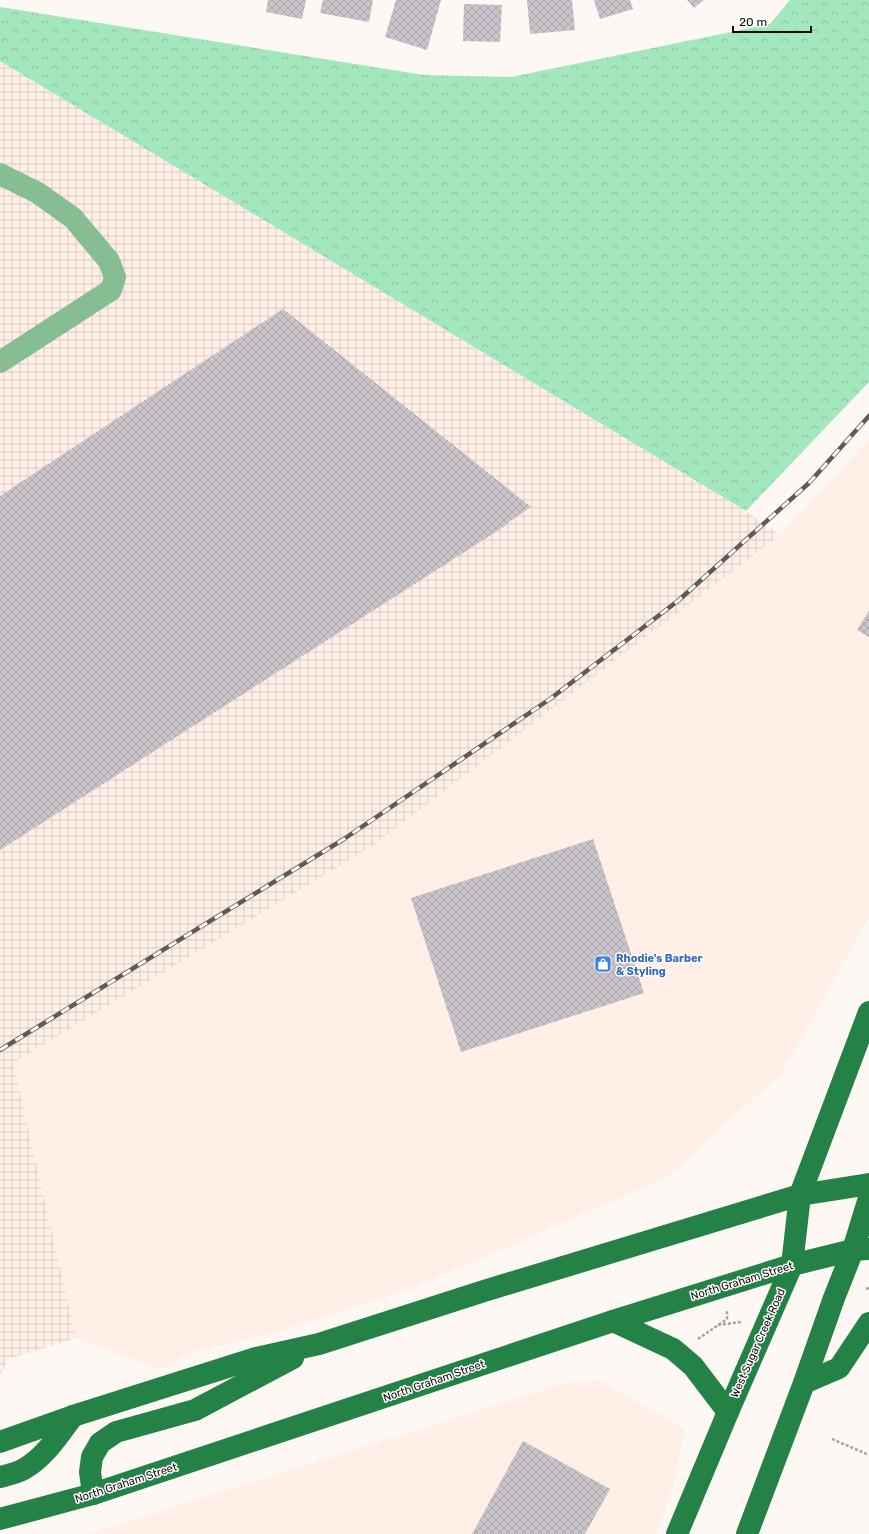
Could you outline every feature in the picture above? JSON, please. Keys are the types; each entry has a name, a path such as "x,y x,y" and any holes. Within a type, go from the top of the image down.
{"main road":[{"name":"West Sugar Creek Road","path":"677,1534 792,1265 800,1195 869,1012"},
{"path":"0,1442 73,1416 256,1358 318,1344 484,1291 800,1195 869,1184"},
{"path":"748,1534 834,1298 861,1249 869,1198"},
{"name":"North Graham Street","path":"0,1519 93,1494 613,1321 792,1265 861,1249"},
{"path":"613,1321 673,1349 694,1366 728,1412"},
{"path":"804,1382 839,1368 869,1323"},
{"path":"93,1494 90,1472 92,1458 100,1443 116,1432 195,1410 318,1344"},
{"path":"0,1477 23,1470 34,1463 50,1447 73,1416"}],"lane":[{"path":"0,174 38,192 73,218 109,261 115,277 111,290 0,362"}],"path":[{"path":"727,1304 727,1319"},
{"path":"727,1319 732,1323"},
{"path":"696,1341 727,1319"},
{"path":"717,1325 744,1322"},
{"path":"832,1439 869,1455"}],"shaded area":[{"path":"0,61 746,511 780,535 371,847 13,1063 76,1338 9,1359 0,1376"},
{"path":"869,439 869,917 782,1073 666,1178 414,1288 271,1334 203,1349 160,1369 76,1338 13,1063 371,847 780,535"},
{"path":"601,1380 685,1430 671,1494 656,1534 89,1534 565,1383"}],"green space":[{"path":"790,0 869,0 869,382 746,511 0,61 0,7 424,75 511,77 770,24"}],"building":[{"path":"268,0 306,0 302,19 266,12"},
{"path":"323,0 373,0 369,22 320,13"},
{"path":"396,0 441,0 427,50 385,37"},
{"path":"527,0 572,0 575,30 530,34"},
{"path":"594,0 630,0 633,9 600,19"},
{"path":"687,0 704,0 694,8"},
{"path":"464,4 502,5 500,42 463,41"},
{"path":"283,309 531,507 505,526 0,850 0,496"},
{"path":"869,611 869,637 857,630"},
{"path":"593,839 644,993 461,1052 411,898"},
{"path":"523,1441 610,1489 585,1534 472,1534"}],"railway":[{"path":"0,1050 344,839 550,699 679,600 809,483 869,416"}],"place":[{"name":"Rhodie's Barber & Styling","path":"603,964"}]}
